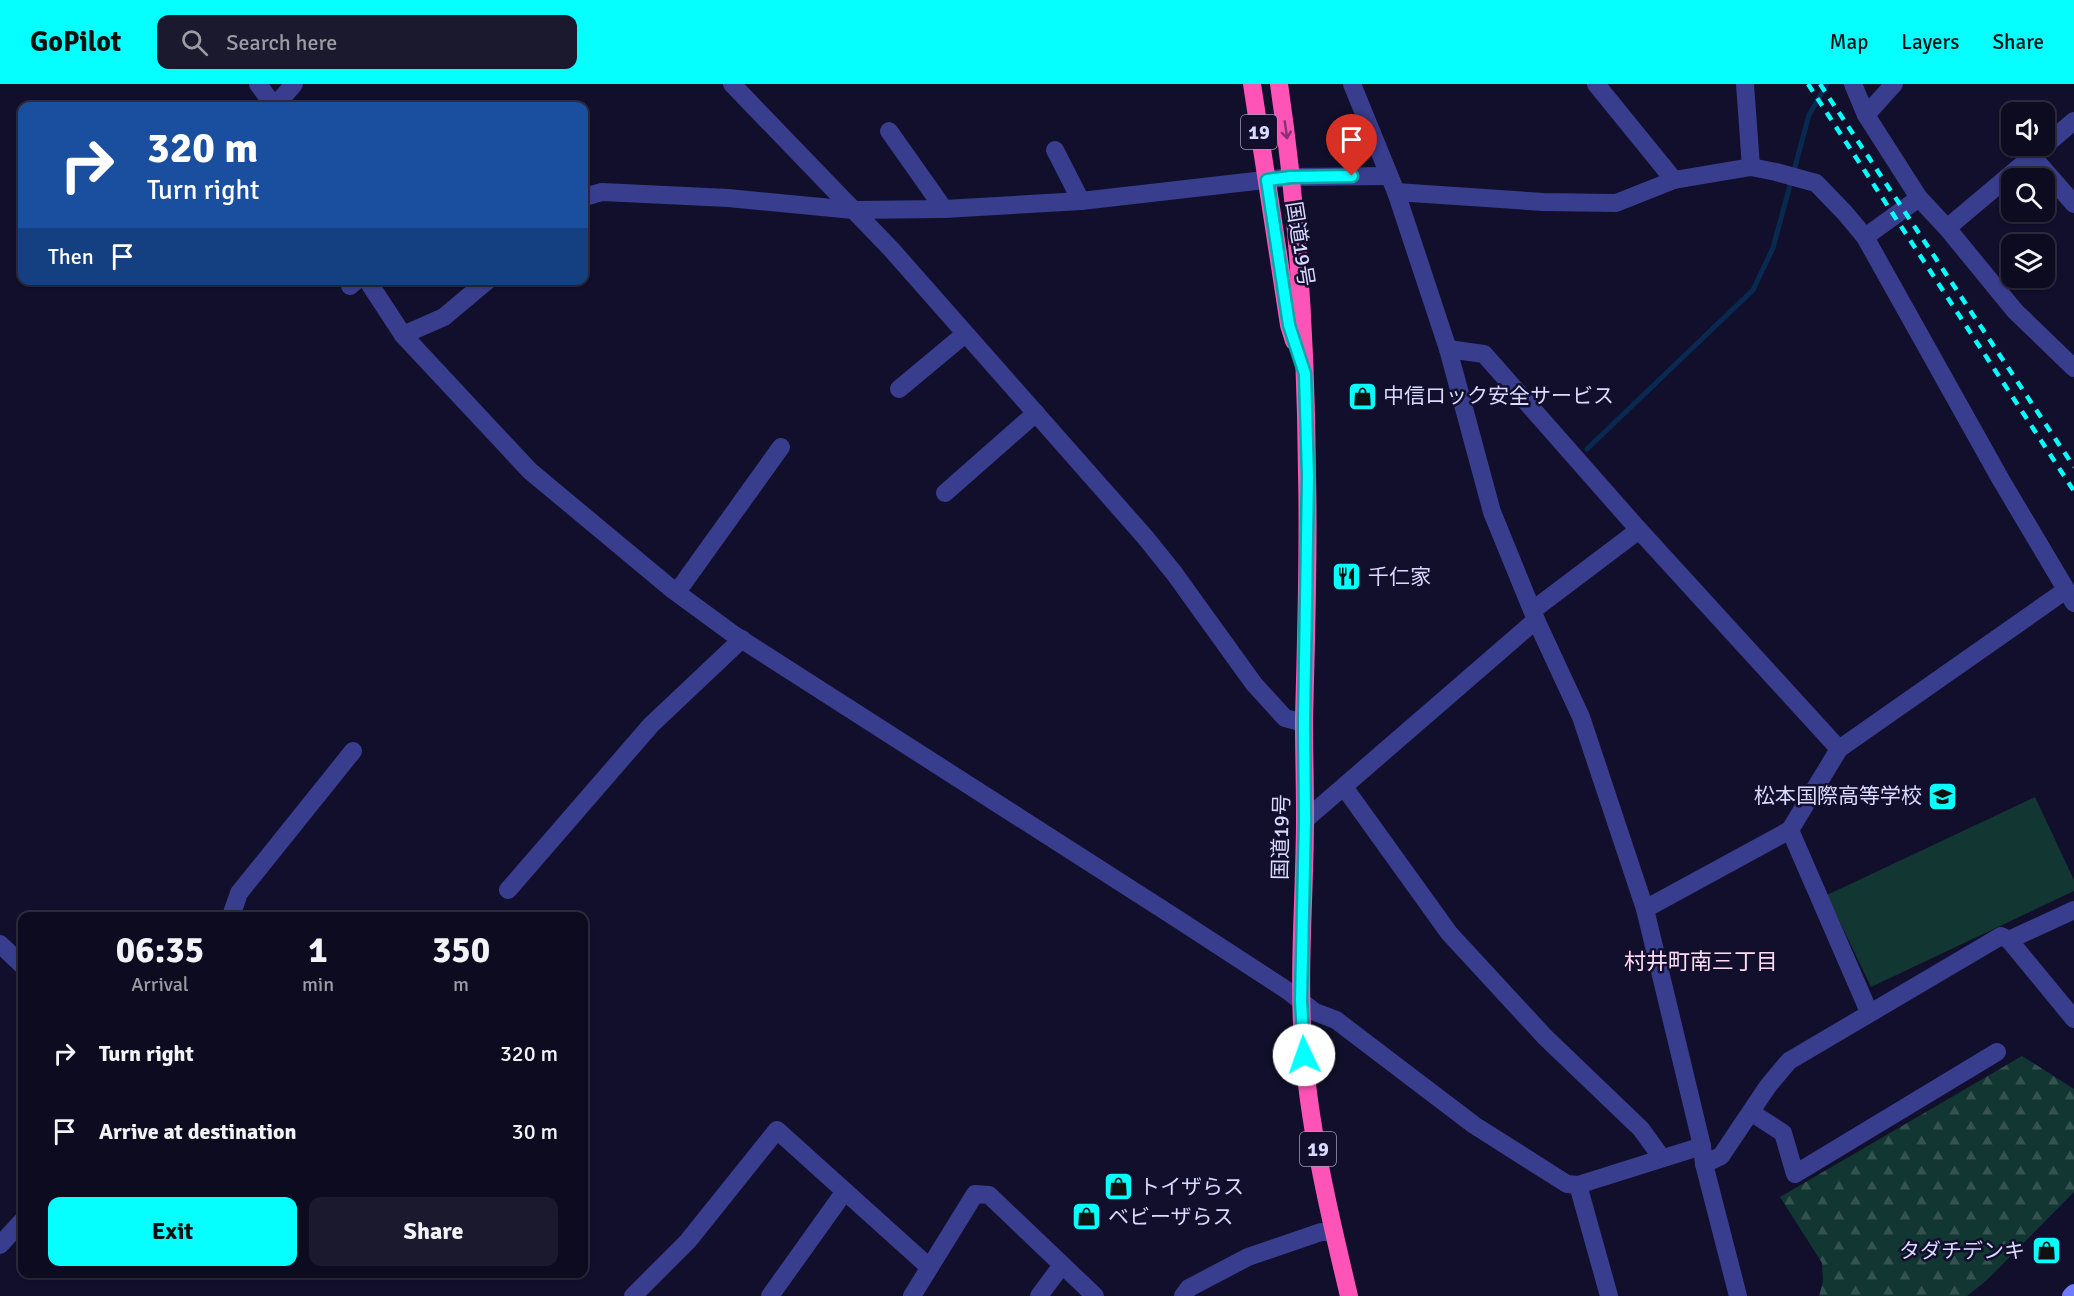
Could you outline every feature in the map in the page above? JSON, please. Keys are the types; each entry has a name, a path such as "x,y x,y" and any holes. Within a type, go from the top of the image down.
{"highway":[{"name":"国道19号","path":"1252,84 1289,325 1305,374"},
{"name":"国道19号","path":"1279,84 1291,177 1305,374 1308,477 1301,1000 1304,1055 1310,1109 1349,1296"}],"street":[{"path":"258,84 271,102"},
{"path":"278,102 294,84"},
{"path":"732,84 853,210 1160,555 1254,684 1286,718 1304,723"},
{"path":"1352,84 1392,184 1448,349 1492,512 1581,717 1645,909 1738,1296"},
{"path":"1596,84 1674,180"},
{"path":"1745,84 1751,167"},
{"path":"1853,84 1866,115 1919,198 1947,228 2015,311 2074,368"},
{"path":"1866,115 1894,84"},
{"path":"2055,137 2074,121"},
{"path":"889,131 944,208"},
{"path":"1054,150 1081,201"},
{"path":"1947,228 2032,156 2074,204"},
{"path":"588,196 602,192 717,197 853,210 944,208 1081,201 1291,177 1392,184 1543,202 1616,203 1674,180 1751,167 1815,183 1865,237 2001,480 2070,597 1839,749 1790,830 1645,909"},
{"path":"1865,237 1919,198"},
{"path":"360,285 403,336 530,471 677,592 742,639 1176,918 1301,1000 1315,1012 1336,1020 1474,1125 1567,1184 1578,1185 1662,1158 1721,1156 1768,1086 1789,1061 2001,936 2009,940 2074,1019"},
{"path":"403,336 444,317 482,285"},
{"path":"899,389 965,334"},
{"path":"1448,349 1484,354 1639,530 1839,749"},
{"path":"945,493 1036,413"},
{"path":"677,592 781,447"},
{"path":"1305,820 1535,615 1639,530"},
{"path":"508,891 651,725 742,639"},
{"path":"232,912 239,893 353,751"},
{"path":"1344,787 1449,933 1545,1037 1641,1129 1662,1158"},
{"path":"1790,830 1869,1012"},
{"path":"2009,940 2074,910"},
{"path":"0,944 18,961"},
{"path":"1752,1113 1783,1133 1795,1174 1997,1052"},
{"path":"633,1296 688,1241 777,1130 929,1268"},
{"path":"1578,1185 1609,1296"},
{"path":"770,1296 845,1191"},
{"path":"912,1296 975,1194 989,1195 1095,1296"},
{"path":"0,1245 18,1225"},
{"path":"1183,1296 1189,1288 1248,1257 1321,1232 1334,1232"},
{"path":"1039,1296 1062,1265"}],"green space":[{"path":"2035,797 2074,880 2074,891 1871,987 1827,895"},
{"path":"2022,1056 2074,1089 2074,1192 1987,1280 1967,1296 1819,1296 1823,1282 1822,1263 1780,1197"}],"waterway":[{"path":"1587,449 1753,290 1773,248 1809,115 1827,84"}],"railway":[{"path":"1808,84 2074,491"},
{"path":"1820,84 2074,467"}],"place":[{"name":"中信ロック安全サービス","path":"1362,396"},
{"name":"千仁家","path":"1347,577"},
{"name":"松本国際高等学校","path":"1943,796"},
{"name":"トイザらス","path":"1118,1187"},
{"name":"ベビーザらス","path":"1087,1217"},
{"name":"タダチデンキ","path":"2046,1251"}],"district":[{"name":"村井町南三丁目","path":"1701,961"}],"route":[{"path":"1304,1055 1301,1000 1308,477 1305,374 1289,325 1267,180 1291,177 1352,176"}]}
